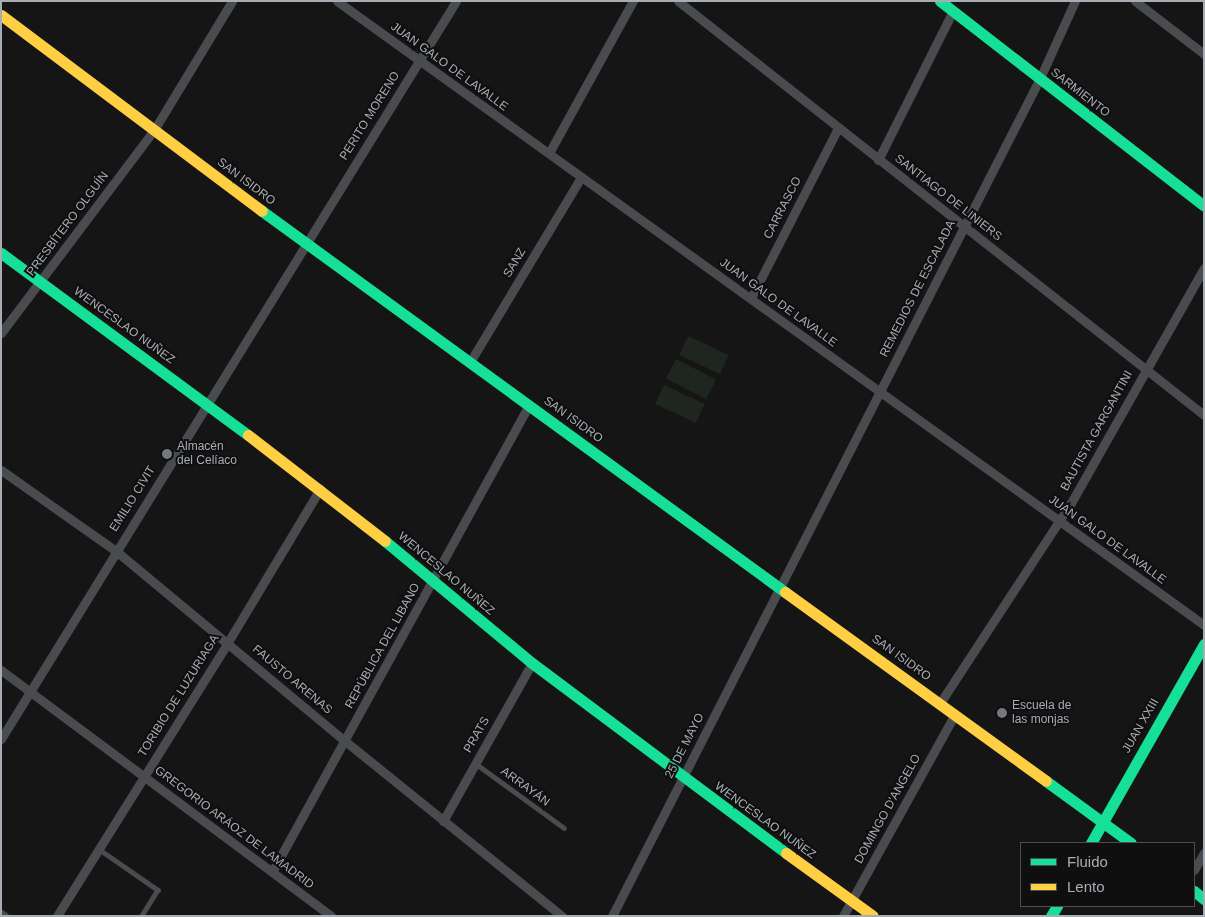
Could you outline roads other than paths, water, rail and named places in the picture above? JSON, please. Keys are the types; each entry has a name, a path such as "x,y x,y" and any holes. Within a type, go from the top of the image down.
{"street":[{"name":"PRESBÍTERO OLGUÍN","path":"1,333 154,130 232,1"},
{"name":"JUAN GALO DE LAVALLE","path":"337,1 1204,626"},
{"name":"PERITO MORENO","path":"306,244 456,1"},
{"path":"549,154 633,1"},
{"name":"SANTIAGO DE LINIERS","path":"678,1 1204,415"},
{"name":"SARMIENTO","path":"940,1 1204,206"},
{"name":"REMEDIOS DE ESCALADA","path":"779,586 1040,78 1075,1"},
{"path":"1135,1 1204,54"},
{"path":"878,160 953,11"},
{"name":"SAN ISIDRO","path":"1,15 306,244 1130,842"},
{"name":"CARRASCO","path":"751,298 838,128"},
{"name":"SANZ","path":"470,362 581,177"},
{"name":"EMILIO CIVIT","path":"1,739 306,244"},
{"name":"WENCESLAO NUÑEZ","path":"1,253 207,403 320,489 532,663 683,778 873,916"},
{"name":"BAUTISTA GARGANTINI","path":"940,703 1059,520 1204,268"},
{"name":"REPÚBLICA DEL LIBANO","path":"272,872 434,581 529,405"},
{"name":"FAUSTO ARENAS","path":"1,470 116,551 345,741 562,916"},
{"name":"TORIBIO DE LUZURIAGA","path":"57,916 228,642 320,489"},
{"name":"25 DE MAYO","path":"612,916 779,586"},
{"name":"JUAN XXIII","path":"1092,842 1204,644"},
{"name":"PRATS","path":"443,821 532,663"},
{"name":"GREGORIO ARÁOZ DE LAMADRID","path":"1,670 331,916"},
{"name":"DOMINGO D'ANGELO","path":"842,916 954,714"},
{"path":"1195,868 1204,853"}],"lane":[{"name":"ARRAYÁN","path":"475,763 564,828"},
{"path":"98,849 158,890 142,916"}],"place":[{"name":"Almacén del Celíaco","path":"167,454"},
{"name":"Escuela de las monjas","path":"1002,713"}]}
